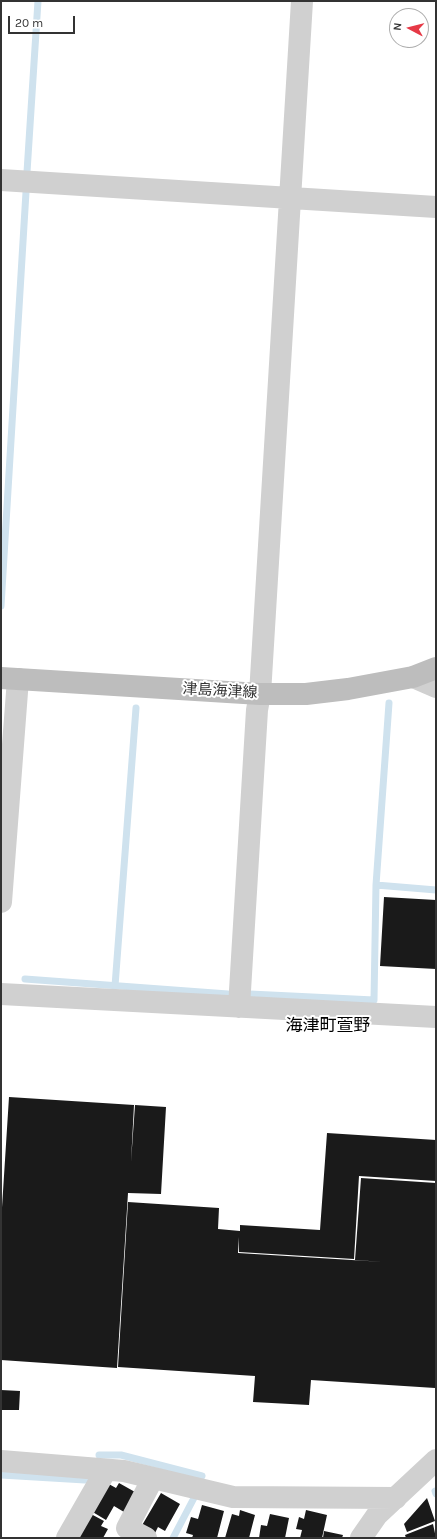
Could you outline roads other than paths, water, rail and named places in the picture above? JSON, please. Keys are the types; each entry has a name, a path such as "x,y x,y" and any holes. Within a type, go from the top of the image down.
{"main road":[{"name":"津島海津線","path":"9,678 260,694 306,694 348,690 413,677 436,668"}],"street":[{"path":"240,1007 257,710 260,694 302,1"},
{"path":"1,180 436,207"},
{"path":"413,677 436,687"},
{"path":"1,902 9,678"},
{"path":"1,994 436,1017"},
{"path":"361,1538 377,1515 436,1460"},
{"path":"1,1461 124,1471 233,1497 396,1498"},
{"path":"67,1538 106,1470"},
{"path":"146,1538 127,1528 153,1478"}],"waterway":[{"path":"27,172 38,1"},
{"path":"1,606 26,192"},
{"path":"376,885 389,703"},
{"path":"115,986 136,708"},
{"path":"250,994 374,1000 376,885 436,890"},
{"path":"25,979 228,994"},
{"path":"99,1455 121,1455 202,1476"},
{"path":"1,1475 85,1480 86,1478"},
{"path":"173,1538 195,1496"}],"district":[{"name":"海津町萱野","path":"328,1026"}]}
